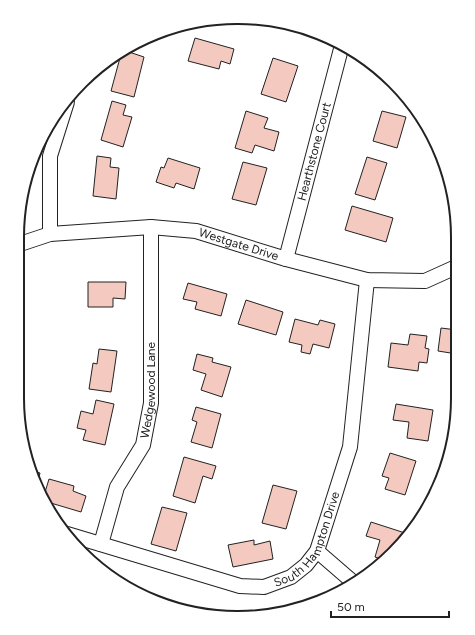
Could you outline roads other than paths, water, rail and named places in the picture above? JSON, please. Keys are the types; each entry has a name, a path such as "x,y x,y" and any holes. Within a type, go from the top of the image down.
{"street":[{"name":"Hearthstone Court","path":"286,259 340,51"},
{"path":"50,234 50,156 63,115"},
{"name":"Westgate Drive","path":"24,243 50,234 151,227 196,231 286,259 367,280 425,281 451,268"},
{"name":"Wedgewood Lane","path":"101,544 117,487 143,445 151,403 151,227"},
{"name":"South Hampton Drive","path":"76,537 240,586 264,587 291,577 306,565 317,551 350,447 367,280"},
{"path":"317,551 349,579"}]}
